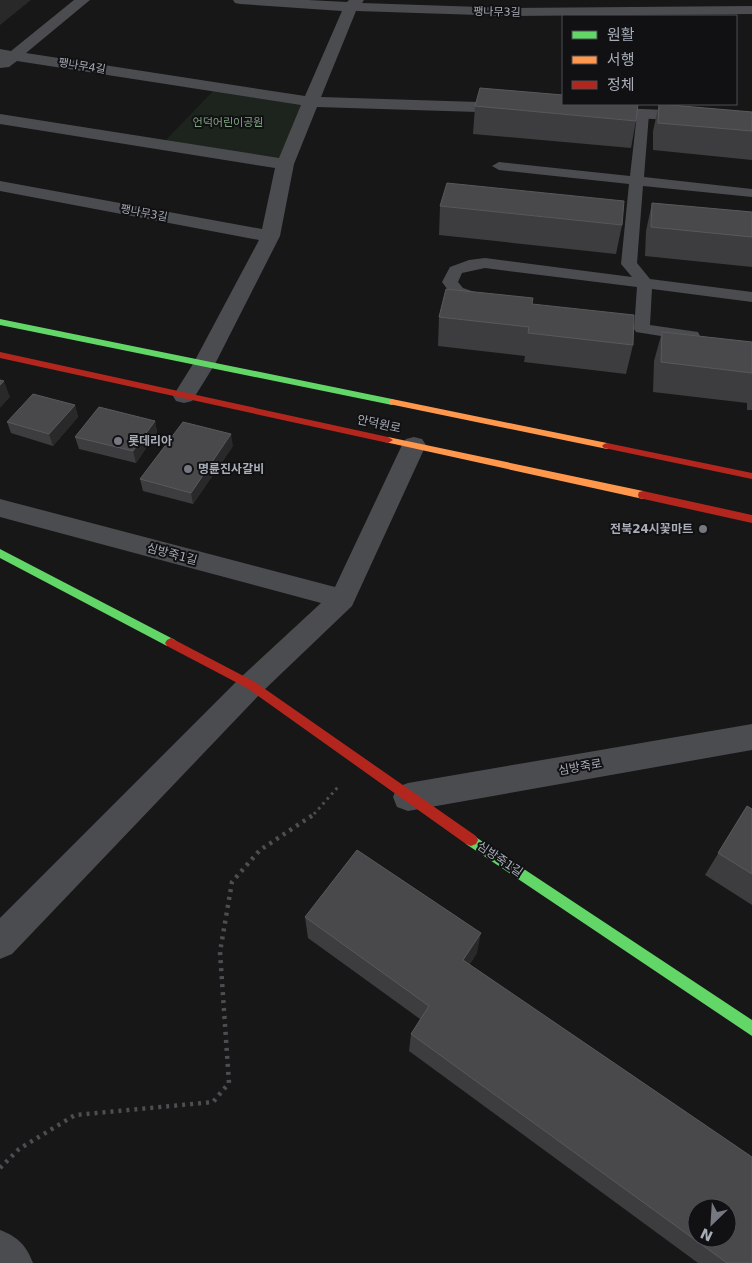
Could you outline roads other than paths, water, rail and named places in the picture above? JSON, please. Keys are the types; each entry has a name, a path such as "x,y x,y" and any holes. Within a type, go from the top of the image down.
{"street":[{"path":"0,67 7,55 83,0"},
{"path":"240,0 257,1"},
{"name":"팽나무3길","path":"257,1 511,12 752,10"},
{"path":"184,396 204,364 270,236 285,164 354,4"},
{"name":"팽나무4길","path":"7,55 311,102"},
{"path":"311,102 527,109"},
{"path":"585,112 752,119"},
{"path":"0,119 285,164"},
{"name":"팽나무3길","path":"0,186 270,236"},
{"name":"안덕원로","path":"0,322 752,476"},
{"name":"안덕원로","path":"0,355 752,519"},
{"path":"10,931 251,685 343,599 414,445"},
{"name":"심방죽1길","path":"0,508 343,599"},
{"name":"심방죽1길","path":"0,553 251,685 408,796 752,1029"},
{"name":"심방죽로","path":"408,796 752,737"},
{"path":"0,1250 13,1263"}],"lane":[{"path":"643,114 636,182 639,210 629,264 645,283 642,329 706,338"},
{"path":"499,166 752,193"},
{"path":"497,302 478,299 457,291 450,282 454,270 469,265 485,263 752,297"}],"place":[{"name":"롯데리아","path":"118,441"},
{"name":"명륜진사갈비","path":"188,469"},
{"name":"전북24시꽃마트","path":"703,529"}],"park label":[{"name":"언덕어린이공원","path":"228,122"}]}
